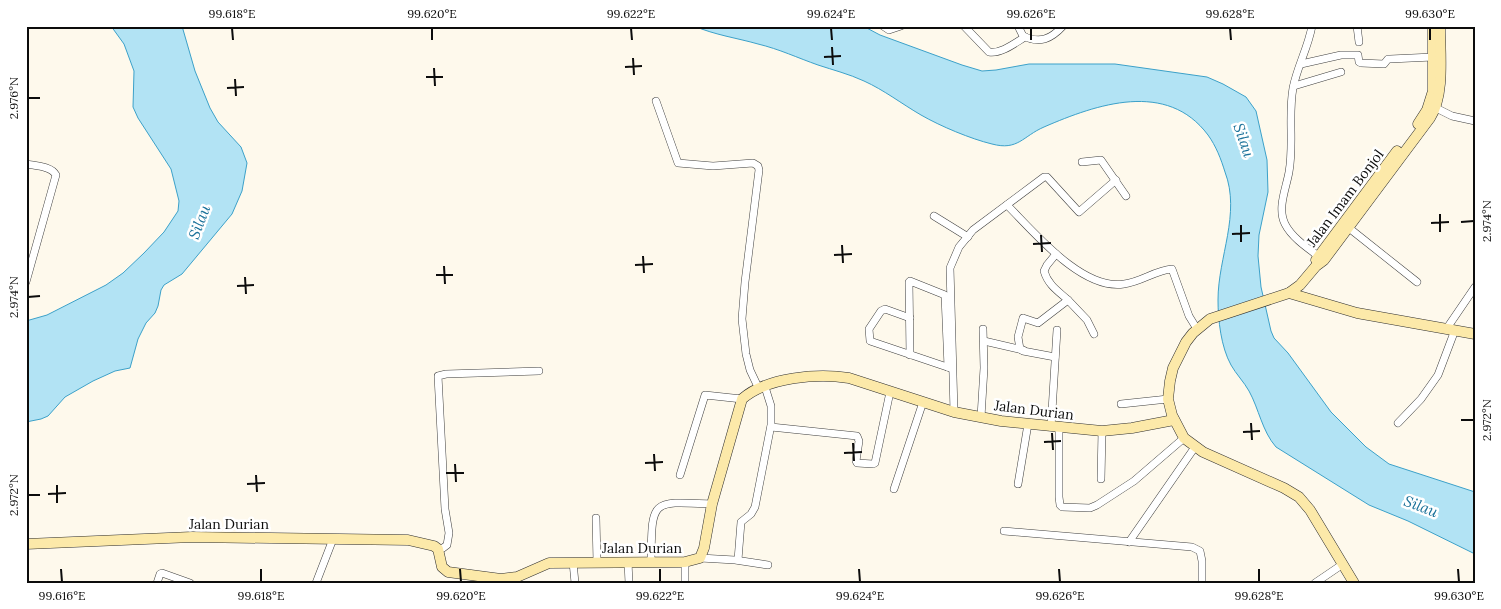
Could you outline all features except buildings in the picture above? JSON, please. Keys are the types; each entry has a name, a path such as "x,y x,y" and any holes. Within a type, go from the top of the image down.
{"street":[{"path":"883,26 889,30 901,26"},
{"path":"964,26 989,52 993,53 999,52 1025,37"},
{"path":"1018,26 1020,33 1033,40 1048,39 1063,26"},
{"path":"1312,26 1294,86 1290,117 1291,158 1282,202 1282,212 1285,223 1290,231 1319,261"},
{"path":"1358,26 1359,42"},
{"name":"Jalan Imam Bonjol","path":"1349,223 1427,110 1432,91 1433,26"},
{"name":"Jalan Imam Bonjol","path":"1289,293 1305,279 1436,108 1440,86 1440,26"},
{"path":"1301,64 1341,55 1358,55 1358,62 1361,64 1384,64 1388,59 1433,58"},
{"path":"1294,86 1341,72"},
{"path":"656,101 678,163 714,166 753,163 760,170 744,282 742,320 750,370 771,406 771,426 754,507 751,514 742,519 740,525 738,560"},
{"path":"1436,108 1452,116 1475,121"},
{"path":"1082,162 1101,160 1126,196"},
{"path":"26,164 54,171 56,176 26,282"},
{"path":"950,368 950,268 959,247 973,230 1046,177 1079,212 1116,180"},
{"path":"1007,204 1056,254 1087,277 1106,285 1124,285 1172,269 1189,316 1197,329"},
{"path":"934,216 968,237"},
{"path":"1349,223 1417,282"},
{"path":"1056,254 1044,271 1046,280 1087,320 1094,334"},
{"path":"910,354 909,282 945,295 954,412"},
{"path":"1398,423 1421,398 1438,375 1451,329 1475,287"},
{"path":"1354,583 1310,510 1299,497 1284,488 1222,461 1195,447 1184,438 1174,420 1168,399 1173,368 1186,342 1197,329 1210,320 1289,293 1356,313 1475,334"},
{"path":"1023,350 1020,349 1018,338 1023,318 1038,323 1068,300"},
{"path":"910,318 885,309 869,329 870,341 950,368"},
{"path":"981,417 983,329"},
{"path":"1057,330 1055,427 1059,497 1062,507 1090,508 1097,506 1134,481 1184,438"},
{"path":"984,341 1055,357"},
{"path":"438,549 447,545 450,532 445,509 438,376 446,374 539,371"},
{"name":"Jalan Durian","path":"26,544 192,537 408,540 434,546 438,549 442,567 448,572 501,581 517,577 543,565 573,562 685,562 700,558 704,548 712,504 742,399 750,392 785,379 833,376 849,378 954,412 1055,427 1102,430 1132,428 1174,420"},
{"path":"771,426 857,436 859,441 857,463 873,464 875,463 890,392"},
{"path":"680,475 705,395 742,399"},
{"path":"1121,404 1168,399"},
{"path":"894,489 923,402"},
{"path":"1018,484 1028,424"},
{"path":"1101,479 1102,430"},
{"path":"1129,542 1195,447"},
{"path":"651,562 652,519 658,507 672,502 712,504"},
{"path":"596,518 597,562"},
{"path":"1004,530 1196,549 1200,551 1202,556 1202,583"},
{"path":"316,583 333,539"},
{"path":"700,558 738,560 768,565"},
{"path":"573,562 575,583"},
{"path":"628,562 629,583"},
{"path":"685,562 685,583"},
{"path":"1315,583 1343,564"},
{"path":"157,583 162,573 190,583"}],"water":[{"name":"Silau","path":"111,26 182,26 195,71 210,108 218,122 241,147 247,163 242,191 232,214 182,274 164,285 155,313 146,323 138,339 130,368 115,371 93,381 65,397 48,416 26,422 26,321 47,315 106,285 123,273 164,232 178,211 179,201 171,169 133,107 134,71 124,44"},
{"name":"Silau","path":"694,26 863,26 880,35 982,71 1029,64 1115,64 1207,77 1246,97 1256,111 1267,160 1268,192 1259,235 1258,256 1261,287 1274,338 1288,353 1331,412 1366,447 1389,464 1475,492 1475,554 1408,521 1369,505 1276,447 1271,441 1249,391 1231,365 1222,342 1218,300 1221,268 1230,220 1229,188 1218,153 1208,135 1191,118 1173,107 1152,102 1108,105 1065,118 1044,127 1020,142 1001,146 956,132 921,115 879,89 853,76 773,48"}]}
